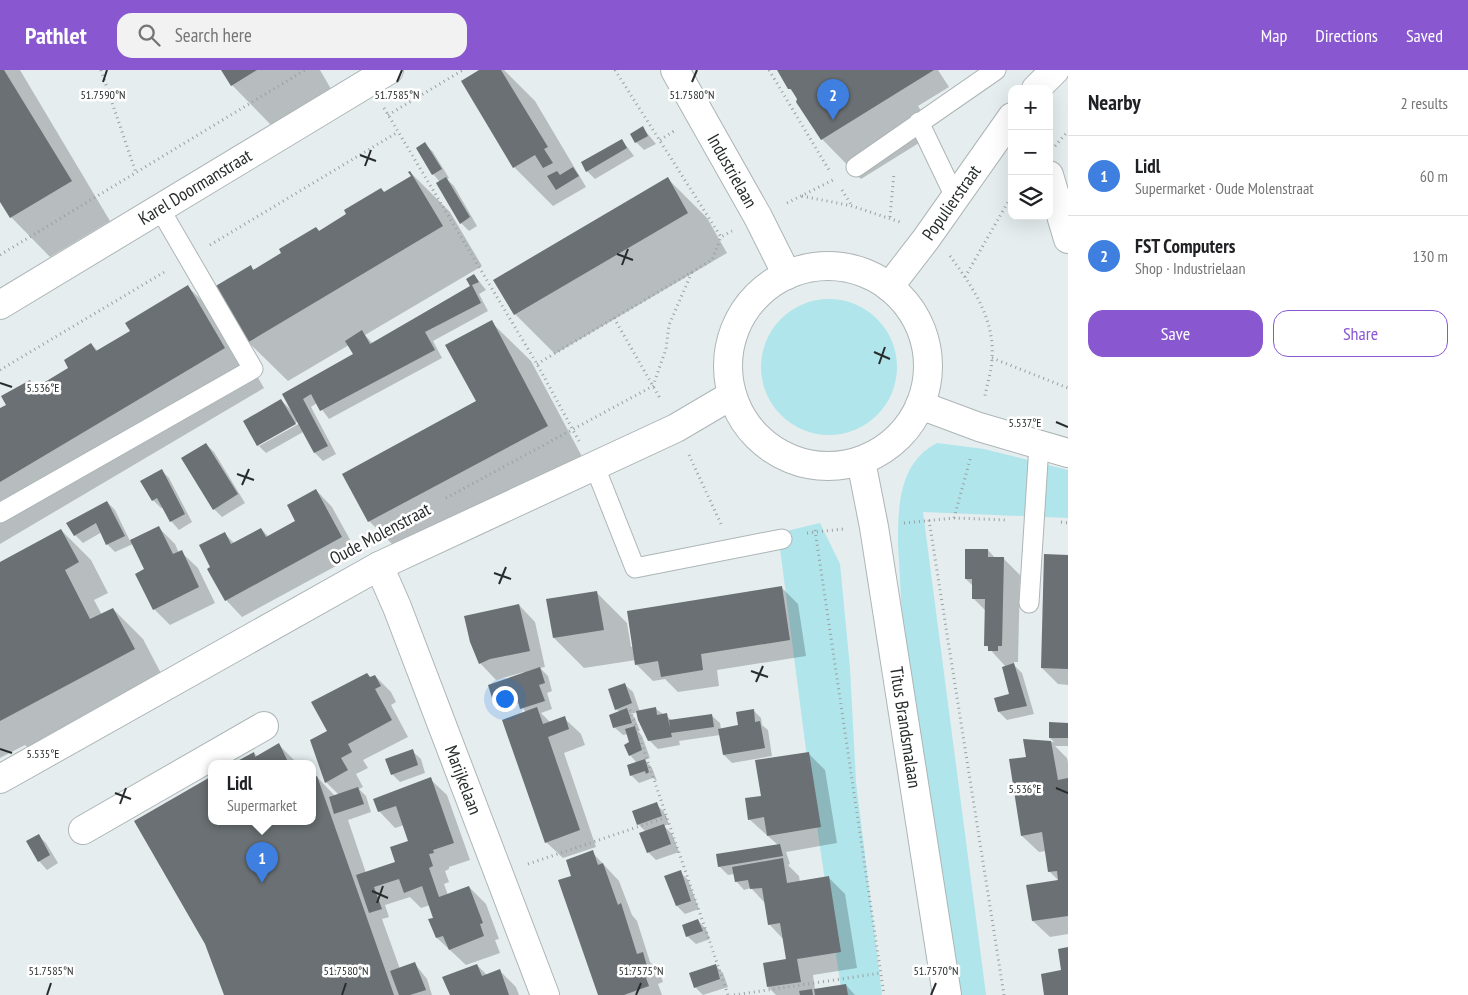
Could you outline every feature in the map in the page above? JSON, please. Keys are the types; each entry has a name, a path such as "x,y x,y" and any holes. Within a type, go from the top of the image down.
{"street":[{"name":"Industrielaan","path":"675,70 758,217 787,275"},
{"path":"1040,85 1055,70"},
{"name":"Karel Doormanstraat","path":"0,305 379,76"},
{"name":"Populierstraat","path":"889,287 926,239 1008,123"},
{"path":"1053,188 1068,239"},
{"path":"839,266 866,273 889,287 911,309 924,337 928,368 920,406 909,425 888,447 861,461 829,467 797,462 768,447 746,424 732,395 728,366 732,338 744,312 762,290 787,275 813,267 839,266"},
{"name":"Oude Molenstraat","path":"0,779 379,566 676,428 732,395"},
{"path":"920,406 979,427 1068,453"},
{"name":"Titus Brandsmalaan","path":"861,461 874,527 946,995"},
{"name":"Marijkelaan","path":"379,566 400,616 545,995"},
{"path":"83,830 264,726"}],"lane":[{"path":"856,167 885,149 919,122 996,70"},
{"path":"919,122 955,197"},
{"path":"0,513 253,369 160,209"},
{"path":"1029,603 1039,445"},
{"path":"595,467 635,568 782,539"}],"path":[{"path":"101,70 136,173"},
{"path":"0,255 305,70"},
{"path":"388,115 463,70"},
{"path":"615,70 721,237"},
{"path":"768,70 852,206"},
{"path":"379,76 388,115 537,364 595,467"},
{"path":"1053,148 1068,131"},
{"path":"885,149 895,166 890,217"},
{"path":"835,179 802,196 852,206 890,217 946,252 965,277 987,318 992,358 979,427 954,518"},
{"path":"965,277 1008,202"},
{"name":"Oude Molenstraat","path":"444,499 574,431 653,386 666,349 669,325 692,272 537,364"},
{"path":"992,358 1068,388"},
{"path":"782,539 815,530 874,527 954,518 1068,523"},
{"path":"929,520 1004,995"},
{"path":"815,530 884,995"},
{"path":"630,710 728,995"},
{"path":"499,874 667,818"},
{"path":"734,995 881,973"}],"shaded area":[{"path":"829,299 855,305 877,319 891,341 897,367 891,393 877,415 855,429 829,435 803,429 781,415 767,393 761,367 767,341 781,319 803,305"},
{"path":"937,443 984,449 1068,470 1068,518 923,512 986,995 934,995 911,779 898,544 900,500 908,473 915,462 924,451"},
{"path":"820,523 840,564 850,668 856,782 882,995 842,995 809,773 778,533"}],"building":[{"path":"0,70 4,70 72,181 10,218 0,202"},
{"path":"221,70 257,70 231,86"},
{"path":"479,70 501,70 548,147 544,149 553,163 543,168 535,155 513,168 461,81"},
{"path":"777,70 934,70 821,140 796,102 797,99 791,89 788,89"},
{"path":"643,126 648,136 635,143 630,134"},
{"path":"622,139 627,148 586,172 581,162"},
{"path":"425,142 442,169 432,175 416,148"},
{"path":"573,167 579,176 556,190 547,176 557,171 560,175"},
{"path":"410,171 443,226 247,343 214,287 251,265 253,270 281,253 279,249 316,227 319,231 346,214 344,210 381,188 384,192 411,176 408,172"},
{"path":"446,177 470,217 460,224 436,183"},
{"path":"668,177 688,213 514,315 493,280"},
{"path":"474,274 479,282 472,285 481,303 425,332 435,350 320,411 311,394 303,399 328,446 314,453 282,394 353,354 345,341 362,330 370,344 470,286 466,279"},
{"path":"188,285 225,348 0,482 0,408 6,405 1,396 30,380 35,388 68,368 64,360 91,343 96,351 130,331 125,323"},
{"path":"492,320 548,426 368,522 342,474 476,401 445,345"},
{"path":"281,399 296,424 257,446 243,421"},
{"path":"206,443 238,494 213,510 181,458"},
{"path":"162,469 185,514 170,522 157,498 152,501 140,481"},
{"path":"316,489 342,537 225,601 207,569 210,567 199,545 225,532 231,544 261,528 266,537 295,521 287,505"},
{"path":"107,501 125,536 106,545 96,523 74,536 66,523"},
{"path":"159,526 173,554 182,550 199,587 153,610 135,574 144,569 130,540"},
{"path":"61,529 79,562 65,570 90,619 113,608 135,649 0,721 0,562"},
{"path":"965,549 988,549 988,557 1004,557 1002,646 998,646 998,651 988,651 988,646 984,646 985,599 972,599 972,579 965,579"},
{"path":"1044,554 1068,555 1068,669 1041,668"},
{"path":"782,586 790,640 701,654 703,670 661,677 658,661 635,665 627,611"},
{"path":"597,591 604,630 553,638 546,599"},
{"path":"519,604 530,651 490,659 479,664 470,642 464,616"},
{"path":"1014,663 1027,706 998,712 994,698 1009,694 1002,667"},
{"path":"540,667 545,683 539,685 545,701 520,709 516,694 493,701 488,685"},
{"path":"367,673 370,677 375,675 381,686 375,689 392,720 348,744 352,752 341,758 348,770 325,783 310,740 327,731 311,702"},
{"path":"625,683 632,703 615,710 608,689"},
{"path":"537,707 543,724 565,716 569,729 548,737 580,830 545,843 502,720"},
{"path":"656,707 657,715 667,713 670,728 669,720 712,714 714,727 671,733 672,737 648,741 636,711"},
{"path":"627,708 632,723 613,728 609,715"},
{"path":"754,709 755,722 760,721 765,748 723,755 718,729 738,725 736,712"},
{"path":"1049,722 1068,723 1068,738 1049,738"},
{"path":"635,726 642,750 629,756 624,745 629,742 625,729"},
{"path":"1023,739 1051,741 1058,780 1068,778 1068,916 1032,921 1026,885 1058,880 1057,871 1048,872 1042,832 1021,836 1009,759 1026,757"},
{"path":"279,743 287,760 239,760 254,752 255,757"},
{"path":"413,749 418,765 391,775 385,759"},
{"path":"809,752 821,827 767,836 764,817 748,820 745,798 761,796 755,760"},
{"path":"645,759 649,772 646,774 645,771 630,776 627,765"},
{"path":"317,776 394,995 224,995 205,944 134,821 208,778 208,825 316,825"},
{"path":"431,777 454,843 433,850 434,853 429,854 433,866 429,868 439,897 469,886 483,923 480,924 484,936 449,950 443,936 436,938 428,919 433,918 422,886 404,893 399,879 374,887 382,909 369,913 356,875 395,862 390,847 408,841 396,806 378,812 373,799"},
{"path":"358,787 364,804 334,814 329,797"},
{"path":"657,802 662,816 637,825 632,811"},
{"path":"664,824 671,844 647,853 639,833"},
{"path":"39,834 50,855 38,862 26,841"},
{"path":"780,844 783,856 718,867 716,854"},
{"path":"593,850 598,865 603,863 618,905 621,903 637,954 643,952 647,966 642,967 649,986 624,995 598,995 558,880 571,876 566,860"},
{"path":"783,858 787,883 829,876 841,952 797,959 801,982 767,987 763,963 786,959 780,923 768,925 762,888 750,889 748,880 735,882 732,867"},
{"path":"681,870 691,901 676,906 664,876"},
{"path":"698,919 703,931 686,937 682,925"},
{"path":"1068,947 1068,995 1044,995 1041,974 1061,970 1058,949"},
{"path":"415,962 426,990 410,995 399,995 390,971"},
{"path":"477,964 482,976 500,969 509,995 450,995 442,977"},
{"path":"716,964 720,979 694,988 689,973"},
{"path":"846,984 848,995 815,995 814,989"},
{"path":"812,989 813,995 800,995 799,991"}],"place":[{"name":"FST Computers","path":"833,120"},
{"name":"Lidl","path":"262,883"}]}
